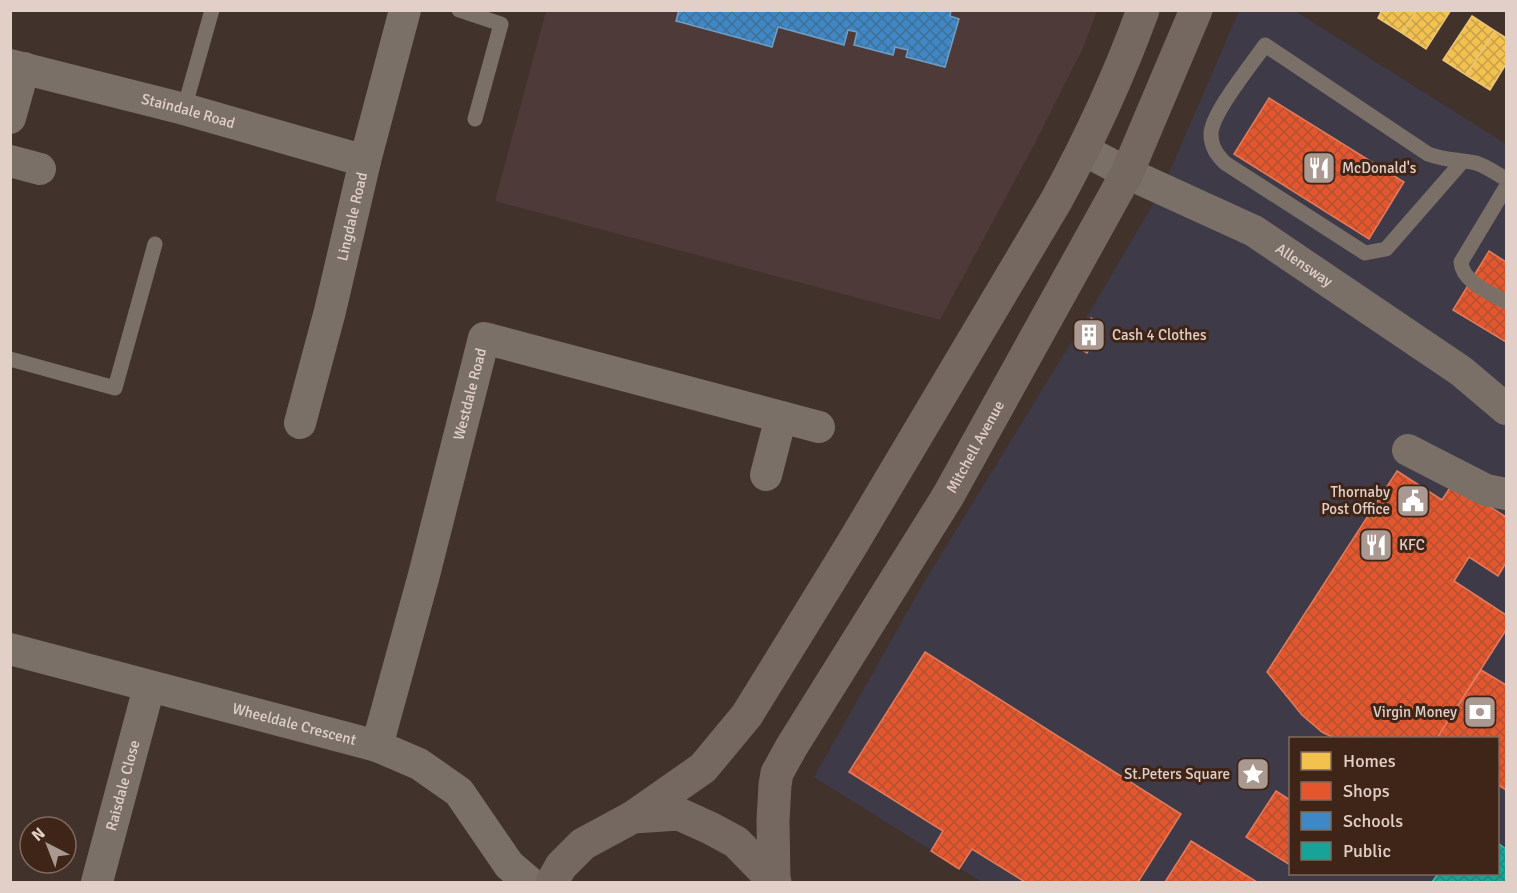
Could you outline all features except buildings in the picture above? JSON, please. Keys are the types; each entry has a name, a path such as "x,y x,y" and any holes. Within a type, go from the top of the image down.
{"street":[{"name":"Lingdale Road","path":"300,423 405,10"},
{"name":"Mitchell Avenue","path":"552,882 561,866 583,844 633,817 703,768 747,716 908,452 1084,150 1129,51 1143,10"},
{"name":"Mitchell Avenue","path":"774,882 773,820 777,773 948,496 1127,173 1196,10"},
{"name":"Staindale Road","path":"17,67 184,109 365,161"},
{"path":"10,118 17,67"},
{"name":"Allensway","path":"1084,150 1127,173 1254,231 1461,371 1506,409"},
{"path":"10,161 40,170"},
{"name":"Westdale Road","path":"377,746 424,575 484,338 819,427"},
{"path":"766,475 781,417"},
{"path":"1408,450 1486,490 1506,494"},
{"name":"Wheeldale Crescent","path":"10,649 377,746 419,764 459,792 509,865 529,882"},
{"name":"Raisdale Close","path":"97,882 149,687"},
{"name":"Mitchell Avenue","path":"633,817 679,814 711,828 736,842 774,882"}],"lane":[{"path":"184,109 212,10"},
{"path":"459,10 501,24 475,118"},
{"path":"1462,162 1386,249 1365,253 1225,163 1217,154 1212,143 1211,132 1226,101 1265,45 1428,154 1444,160 1462,162 1477,164 1506,179"},
{"path":"1506,187 1461,262 1461,271 1467,278 1506,302"},
{"path":"10,359 115,388 155,244"}],"shaded area":[{"path":"546,11 1097,11 1083,48 1035,143 940,320 495,201"},
{"path":"1239,11 1295,11 1506,144 1506,882 982,882 814,777 923,584 1162,189"}],"place":[{"name":"McDonald's","path":"1319,168"},
{"name":"Cash 4 Clothes","path":"1089,335"},
{"name":"Thornaby Post Office","path":"1413,501"},
{"name":"KFC","path":"1376,545"},
{"name":"Virgin Money","path":"1480,712"},
{"name":"St.Peters Square","path":"1253,774"}]}
